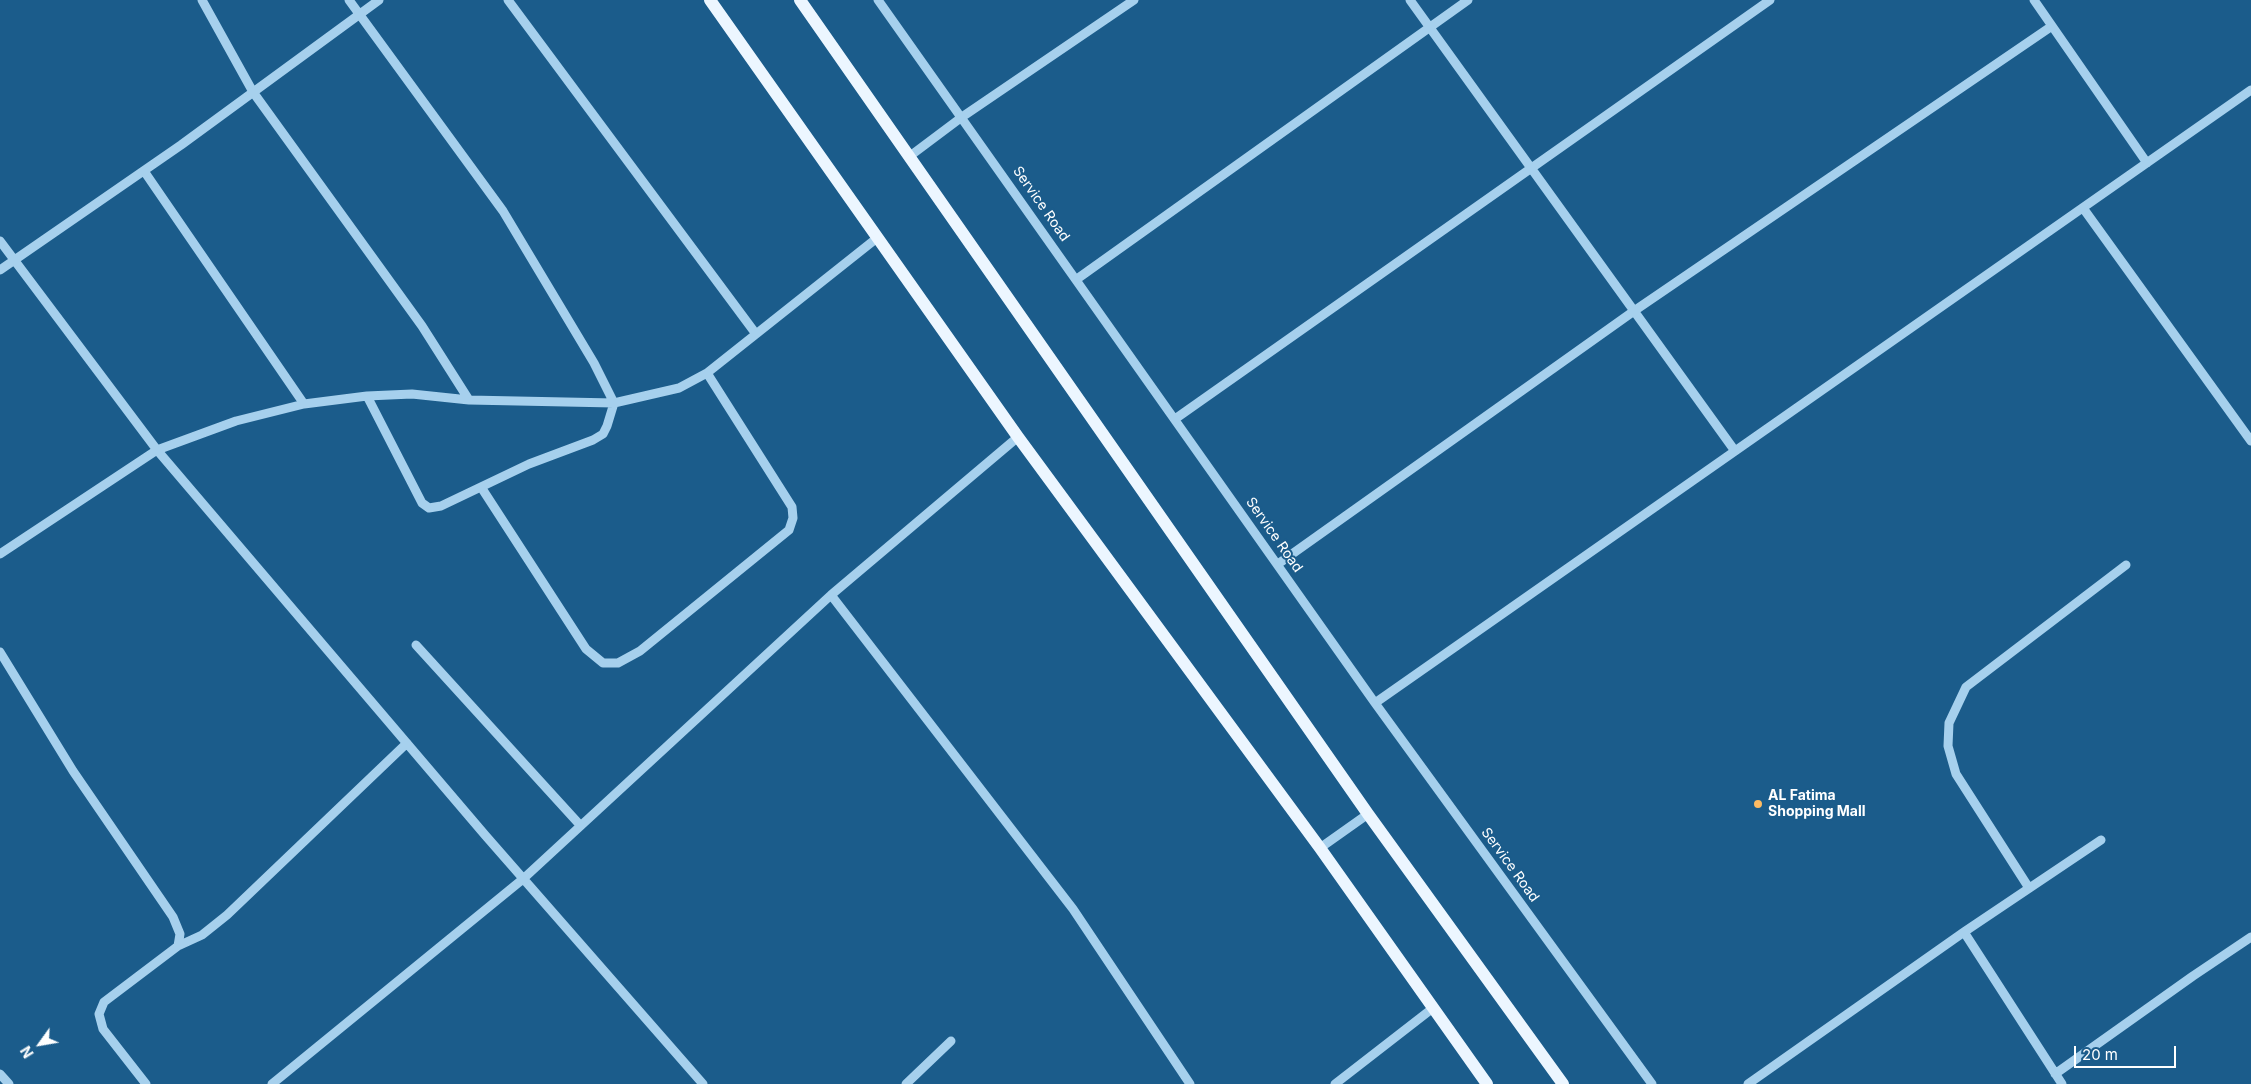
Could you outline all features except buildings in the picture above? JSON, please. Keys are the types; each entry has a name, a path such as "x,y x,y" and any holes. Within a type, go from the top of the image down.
{"main road":[{"path":"710,0 1018,437 1320,848 1487,1084"},
{"path":"800,0 1368,814 1563,1084"}],"street":[{"path":"202,0 253,92 422,326 469,400"},
{"path":"349,0 503,210 594,363 614,403 603,434 594,440 529,464 441,506 429,508 422,503 367,396"},
{"path":"0,270 144,171 379,0"},
{"path":"508,0 756,334"},
{"name":"Service Road","path":"878,0 1375,703 1652,1084"},
{"path":"910,156 962,117 1134,0"},
{"path":"1410,0 1735,451"},
{"path":"1077,279 1468,0"},
{"path":"1175,419 1770,0"},
{"path":"2034,0 2147,163"},
{"path":"1278,564 1634,311 2052,26"},
{"path":"1375,703 2251,90"},
{"path":"144,171 304,404"},
{"path":"2083,208 2251,441"},
{"path":"0,554 157,450 236,421 304,404 367,396 412,394 469,400 614,403 679,388 707,373 877,238"},
{"path":"0,241 157,450 523,879 703,1084"},
{"path":"482,487 586,649 603,662 618,663 640,651 789,530 793,518 792,507 707,373"},
{"path":"272,1084 523,879 831,595 1018,437"},
{"path":"2029,888 1956,774 1948,746 1949,723 1966,686 2126,565"},
{"path":"831,595 1073,910 1190,1084"},
{"path":"416,646 580,825"},
{"path":"0,652 73,771 174,917 180,934 178,946"},
{"path":"146,1084 102,1028 99,1014 104,1002 178,946 202,935 227,915 406,743"},
{"path":"1320,848 1368,814"},
{"path":"1748,1084 1964,932 2101,840"},
{"path":"1964,932 2062,1084"},
{"path":"2055,1074 2251,937"},
{"path":"1335,1084 1433,1008"},
{"path":"906,1084 951,1041"},
{"path":"0,1074 10,1084"}],"place":[{"name":"AL Fatima Shopping Mall","path":"1758,804"}]}
